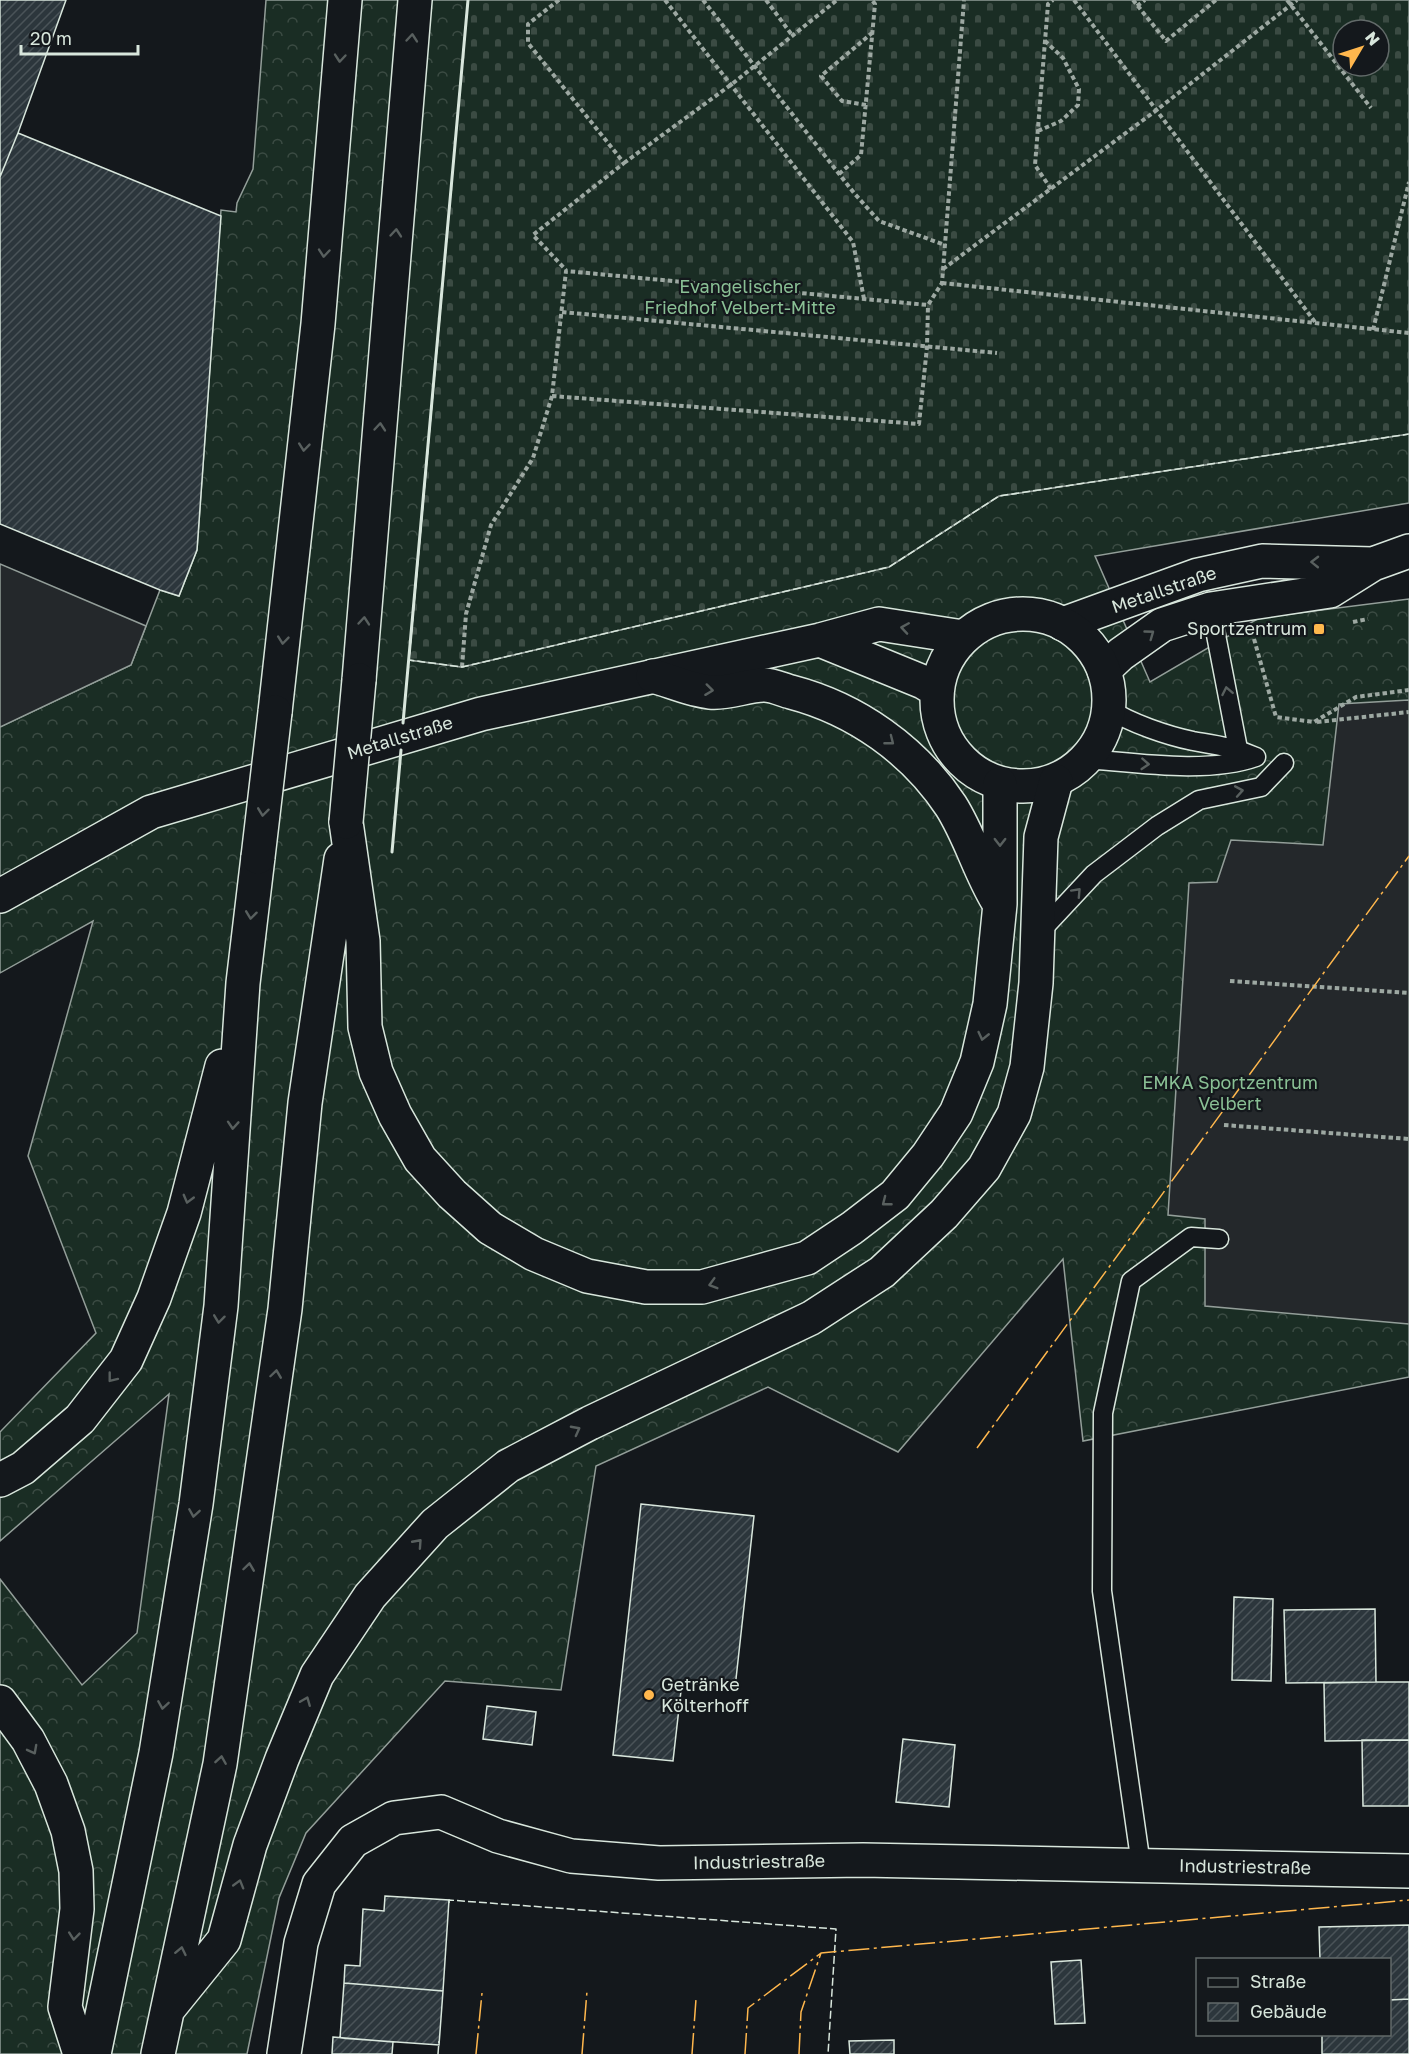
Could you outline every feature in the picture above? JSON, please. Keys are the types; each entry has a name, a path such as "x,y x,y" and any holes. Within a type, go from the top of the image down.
{"main road":[{"path":"94,2054 156,1753 196,1504 221,1306 243,983 318,324 345,0"},
{"path":"158,2054 170,2008 220,1764 285,1309 305,1103 346,822 415,0"},
{"name":"Metallstraße","path":"1104,670 1121,654 1162,625 1211,609 1330,591 1373,564 1409,551"},
{"name":"Metallstraße","path":"1063,624 1197,574 1263,561 1373,564"},
{"path":"1022,614 1044,616 1063,624 1080,636 1094,652 1104,670 1109,689 1109,709 1105,728 1097,744 1087,759 1056,781 1028,787 1000,784 977,774 958,758 949,745 937,715 936,690 950,652 963,637 980,625 1000,616 1022,614"},
{"name":"Metallstraße","path":"0,896 152,812 481,714 820,640 879,624 963,637"},
{"path":"820,640 936,690"},
{"path":"653,676 711,692 765,685 817,699 845,710 906,754 931,779 968,838 987,883 1000,904"},
{"path":"170,2008 224,1940 250,1845 317,1675 370,1596 435,1524 508,1466 590,1423 811,1318 847,1295 890,1264 944,1214 984,1168 1014,1114 1027,1067 1036,983 1041,837 1056,781"},
{"path":"346,822 363,941 365,1027 376,1072 395,1115 420,1159 452,1194 490,1228 534,1254 587,1276 646,1287 702,1287 807,1258 852,1228 895,1195 928,1155 956,1113 977,1062 990,1004 1000,904 1000,784"},
{"path":"0,1480 23,1468 80,1419 126,1360 154,1298 184,1213 243,983"},
{"path":"0,1702 28,1740 51,1784 68,1831 76,1870 77,1909 65,2007 80,2054"},
{"name":"Industriestraße","path":"284,2054 301,1943 318,1884 353,1841 394,1818 441,1812 498,1836 571,1856 659,1863 863,1860 1409,1871"}],"lane":[{"path":"1211,609 1239,749"},
{"path":"1087,759 1177,766 1241,763 1256,757 1239,749 1190,740 1123,719 1109,709"},
{"path":"1037,935 1094,874 1157,826 1199,800 1261,787 1284,763"},
{"path":"1141,1865 1102,1591 1102,1413 1131,1281 1191,1237 1219,1239"}],"path":[{"path":"559,0 528,24 528,43 624,163"},
{"path":"665,0 853,242 864,299"},
{"path":"703,0 839,174 879,221 945,245"},
{"path":"766,0 793,35"},
{"path":"837,0 732,84 624,163 533,235 566,271 928,305"},
{"path":"839,174 861,155 875,4 872,0"},
{"path":"552,396 919,424 927,346 928,305 942,283 964,0"},
{"path":"1051,189 1035,165 1044,40 1048,4 1053,0"},
{"path":"1074,0 1316,323"},
{"path":"1132,0 1166,41 1216,0"},
{"path":"1137,6 1145,0"},
{"path":"1287,0 1371,108"},
{"path":"943,269 1158,110 1297,0"},
{"path":"866,105 842,101 821,76 872,33"},
{"path":"1038,131 1061,121 1078,105 1079,89 1063,58 1044,40"},
{"path":"1373,330 1409,184"},
{"path":"462,667 466,614 491,525 533,458 552,396 566,271"},
{"path":"942,283 1409,333"},
{"path":"562,312 997,353"},
{"path":"1255,642 1276,717 1314,722 1409,712"},
{"path":"1314,722 1356,697 1409,690"},
{"path":"1230,981 1409,993"},
{"path":"1224,1125 1409,1139"}],"green space":[{"name":"EMKA Sportzentrum Velbert","path":"266,0 468,0 409,660 462,667 889,567 999,496 1409,434 1409,503 1095,556 1150,682 1259,618 1409,599 1409,1377 1083,1441 1063,1259 898,1452 768,1387 596,1466 561,1690 445,1681 306,1833 279,1898 247,2054 0,2054 0,1579 82,1685 137,1633 169,1394 0,1541 0,1432 96,1333 28,1156 93,921 0,973 0,727 131,665 160,590 179,596 197,550 221,210 236,212 237,203 253,169"},
{"name":"Evangelischer Friedhof Velbert-Mitte","path":"468,0 1409,0 1409,434 999,496 889,567 462,667 409,660"}],"shaded area":[{"path":"0,564 146,626 131,665 0,727"},
{"path":"1409,700 1409,1324 1205,1306 1205,1219 1168,1215 1189,883 1217,882 1231,840 1323,845 1339,704"}],"building":[{"path":"0,0 66,0 0,177"},
{"path":"18,133 221,216 197,550 179,596 0,524 0,177"},
{"path":"641,1504 754,1516 735,1688 682,1682 673,1761 613,1755"},
{"path":"1234,1597 1273,1599 1271,1681 1232,1680"},
{"path":"1375,1609 1376,1682 1286,1683 1284,1610"},
{"path":"1409,1682 1409,1740 1325,1741 1324,1683"},
{"path":"487,1706 536,1712 532,1745 483,1739"},
{"path":"903,1739 955,1745 949,1807 896,1802"},
{"path":"1362,1740 1409,1740 1409,1806 1363,1806"},
{"path":"385,1896 449,1900 443,1991 344,1983 345,1965 360,1966 363,1909 384,1911"},
{"path":"1409,1925 1409,1999 1391,2000 1391,1958 1320,1958 1319,1927"},
{"path":"1081,1960 1085,2023 1055,2024 1051,1962"},
{"path":"344,1983 443,1991 439,2045 340,2038"},
{"path":"1409,1999 1409,2054 1322,2054 1322,2036 1391,2036 1391,2000"},
{"path":"333,2037 393,2042 392,2054 332,2054"},
{"path":"894,2040 894,2054 850,2054 849,2041"}],"fence":[{"path":"468,0 409,660 462,667 889,567 999,496 1409,434"},
{"path":"449,1903 449,1900 836,1929 828,2054"},
{"path":"438,2054 439,2041"}],"wall":[{"path":"403,723 468,0"},
{"path":"392,852 401,750"}],"power":[{"path":"977,1448 1409,856"},
{"path":"745,2054 748,2008 821,1953 1409,1900"},
{"path":"799,2054 801,2012 821,1953"},
{"path":"582,2054 587,1991"},
{"path":"476,2054 482,1993"},
{"path":"692,2054 696,1999"}],"place":[{"name":"Sportzentrum","path":"1319,629"},
{"name":"Getränke Költerhoff","path":"649,1695"}]}
